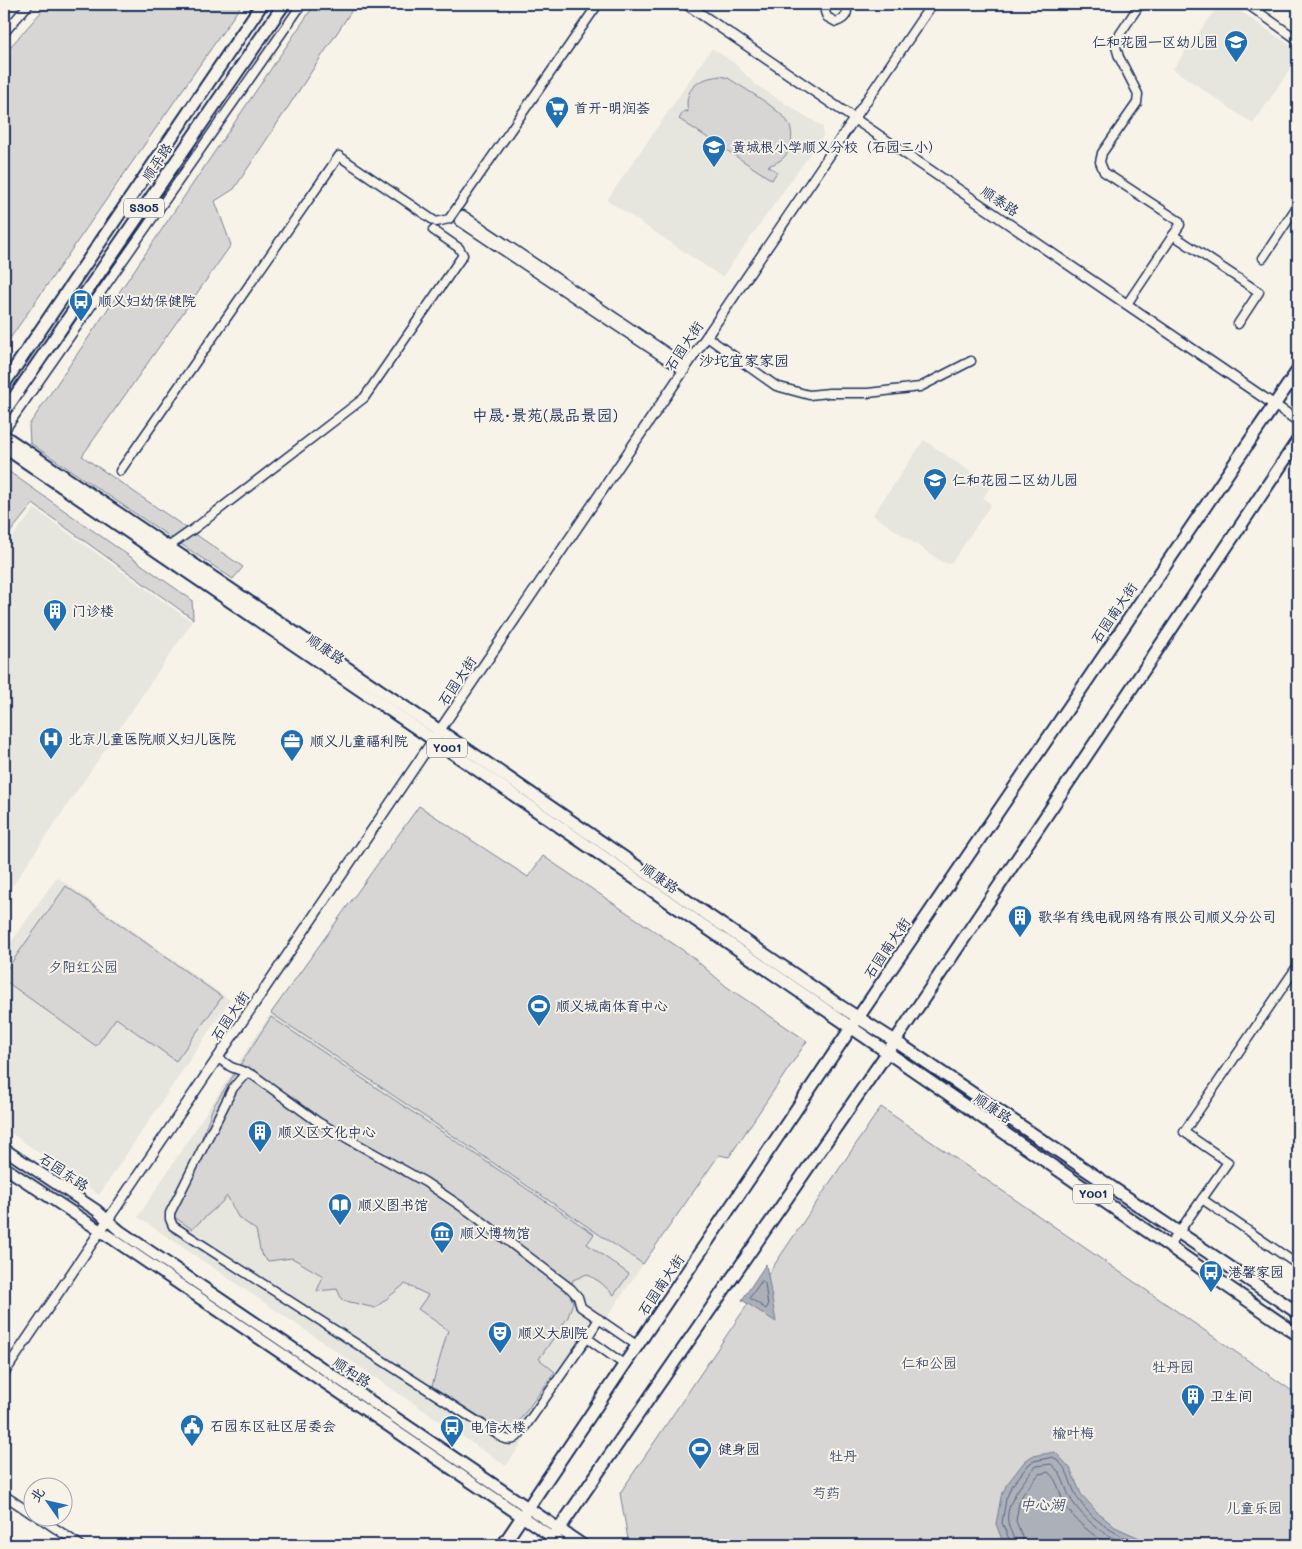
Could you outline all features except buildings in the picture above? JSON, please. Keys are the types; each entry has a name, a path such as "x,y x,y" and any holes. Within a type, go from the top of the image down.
{"main road":[{"name":"顺平路","path":"4,384 262,4"},
{"name":"顺平路","path":"4,412 284,4"},
{"name":"石园南大街","path":"503,1545 858,1017 1298,370"},
{"name":"顺康路","path":"4,436 168,547 851,1028 1298,1335"},
{"path":"554,1537 887,1053 1298,440"},
{"name":"顺康路","path":"4,446 823,995 895,1041 1298,1313"},
{"name":"石园东路","path":"4,1149 108,1220"},
{"name":"石园东路","path":"4,1167 100,1230"},
{"name":"顺和路","path":"108,1220 120,1231 525,1512 564,1545"},
{"name":"顺和路","path":"100,1230 525,1512"},
{"name":"顺和路","path":"554,1537 583,1545"}],"street":[{"path":"4,33 29,4"},
{"path":"4,430 302,4"},
{"path":"120,471 340,156 436,222 449,219 598,4"},
{"name":"顺泰路","path":"686,4 1298,421"},
{"path":"827,4 824,12 827,17 836,22 845,16 847,4"},
{"name":"石园大街","path":"4,1373 932,4"},
{"path":"1127,304 1180,225 1179,221 1104,172 1100,162 1102,153 1137,103 1138,94 1119,57 1116,47 1120,34 1140,4"},
{"path":"1248,4 1298,40"},
{"path":"1263,258 1298,205"},
{"path":"461,218 685,369"},
{"path":"168,547 364,398 463,256 459,248 433,230"},
{"path":"1173,235 1259,292 1238,324"},
{"path":"706,337 776,386 809,395 868,393 920,387 971,361"},
{"path":"1169,1246 1228,1162 1184,1132 1298,965"},
{"path":"217,1060 247,1072 318,1122 425,1182 471,1213 571,1288 578,1297 581,1307 638,1346"},
{"path":"217,1060 234,1076 233,1088 170,1213 173,1226 509,1441 515,1439 522,1431 599,1319"},
{"path":"233,1088 247,1072"},
{"path":"1202,1199 1298,1265"},
{"path":"587,1338 625,1365"},
{"path":"4,1495 22,1507"},
{"path":"51,1526 80,1545"}],"shaded area":[{"name":"仁和花园一区幼儿园","path":"1219,4 1230,4 1298,51 1298,57 1253,124 1173,69"},
{"name":"黄城根小学顺义分校（石园二小）","path":"712,48 734,63 756,85 823,127 823,136 722,277 607,200"},
{"name":"仁和花园二区幼儿园","path":"924,440 991,486 983,498 991,504 953,561 949,564 942,562 873,515"},
{"name":"北京儿童医院顺义妇儿医院","path":"35,509 192,622 4,898 4,547"},
{"path":"57,877 230,1000 99,1195 4,1128 4,952"},
{"name":"顺义区文化中心","path":"271,1013 643,1264 506,1466 138,1217"}],"green space":[{"path":"48,4 242,4 4,347 4,54"},
{"path":"315,4 356,4 234,189 215,201 231,245 82,456 243,567 233,579 30,443 29,425"},
{"path":"721,76 728,78 761,99 785,118 789,124 792,136 790,148 780,160 768,166 777,172 772,180 679,119 684,111 688,112 688,97 694,86 706,79"},
{"path":"8,471 192,600 193,619 33,504 4,540 4,473"},
{"name":"顺义城南体育中心","path":"419,806 528,877 543,856 690,955 727,987 807,1041 729,1157 719,1155 643,1264 271,1013"},
{"name":"夕阳红公园","path":"66,886 222,997 176,1061 116,1018 96,1046 4,980 4,973"},
{"name":"顺义区文化中心","path":"271,1017 594,1234 587,1244 629,1274 614,1295 600,1282 587,1274 573,1280 569,1293 573,1302 568,1317 539,1359 555,1372 511,1432 504,1432 432,1386 448,1330 418,1309 428,1295 405,1284 375,1308 342,1300 337,1289 317,1291 323,1276 292,1258 268,1261 261,1254 256,1230 238,1217 227,1196 192,1229 174,1217 213,1107"},
{"name":"仁和公园","path":"881,1107 1298,1395 1298,1545 629,1545 620,1493"}],"water":[{"path":"766,1264 776,1322 742,1300"},
{"name":"中心湖","path":"1055,1452 1070,1468 1081,1494 1096,1511 1115,1527 1155,1545 1004,1545 996,1524 1001,1497 1007,1484 1025,1461 1032,1456"}],"place":[{"name":"仁和花园一区幼儿园","path":"1236,63"},
{"name":"首开-明润荟","path":"557,129"},
{"name":"黄城根小学顺义分校（石园二小）","path":"714,168"},
{"name":"顺义妇幼保健院","path":"81,322"},
{"name":"仁和花园二区幼儿园","path":"935,501"},
{"name":"门诊楼","path":"55,632"},
{"name":"北京儿童医院顺义妇儿医院","path":"51,760"},
{"name":"顺义儿童福利院","path":"292,762"},
{"name":"歌华有线电视网络有限公司顺义分公司","path":"1020,938"},
{"name":"顺义城南体育中心","path":"539,1027"},
{"name":"顺义区文化中心","path":"260,1153"},
{"name":"顺义图书馆","path":"340,1226"},
{"name":"顺义博物馆","path":"442,1254"},
{"name":"港馨家园","path":"1211,1293"},
{"name":"顺义大剧院","path":"500,1354"},
{"name":"卫生间","path":"1193,1417"},
{"name":"石园东区社区居委会","path":"192,1447"},
{"name":"电信大楼","path":"452,1448"},
{"name":"健身园","path":"700,1470"}],"district":[{"name":"沙坨宜家家园","path":"744,361"},
{"name":"中晟·景苑(晟品景园)","path":"545,415"}],"park label":[{"name":"牡丹园","path":"1173,1367"},
{"name":"榆叶梅","path":"1073,1433"},
{"name":"牡丹","path":"843,1456"},
{"name":"芍药","path":"826,1493"},
{"name":"儿童乐园","path":"1254,1508"}]}
